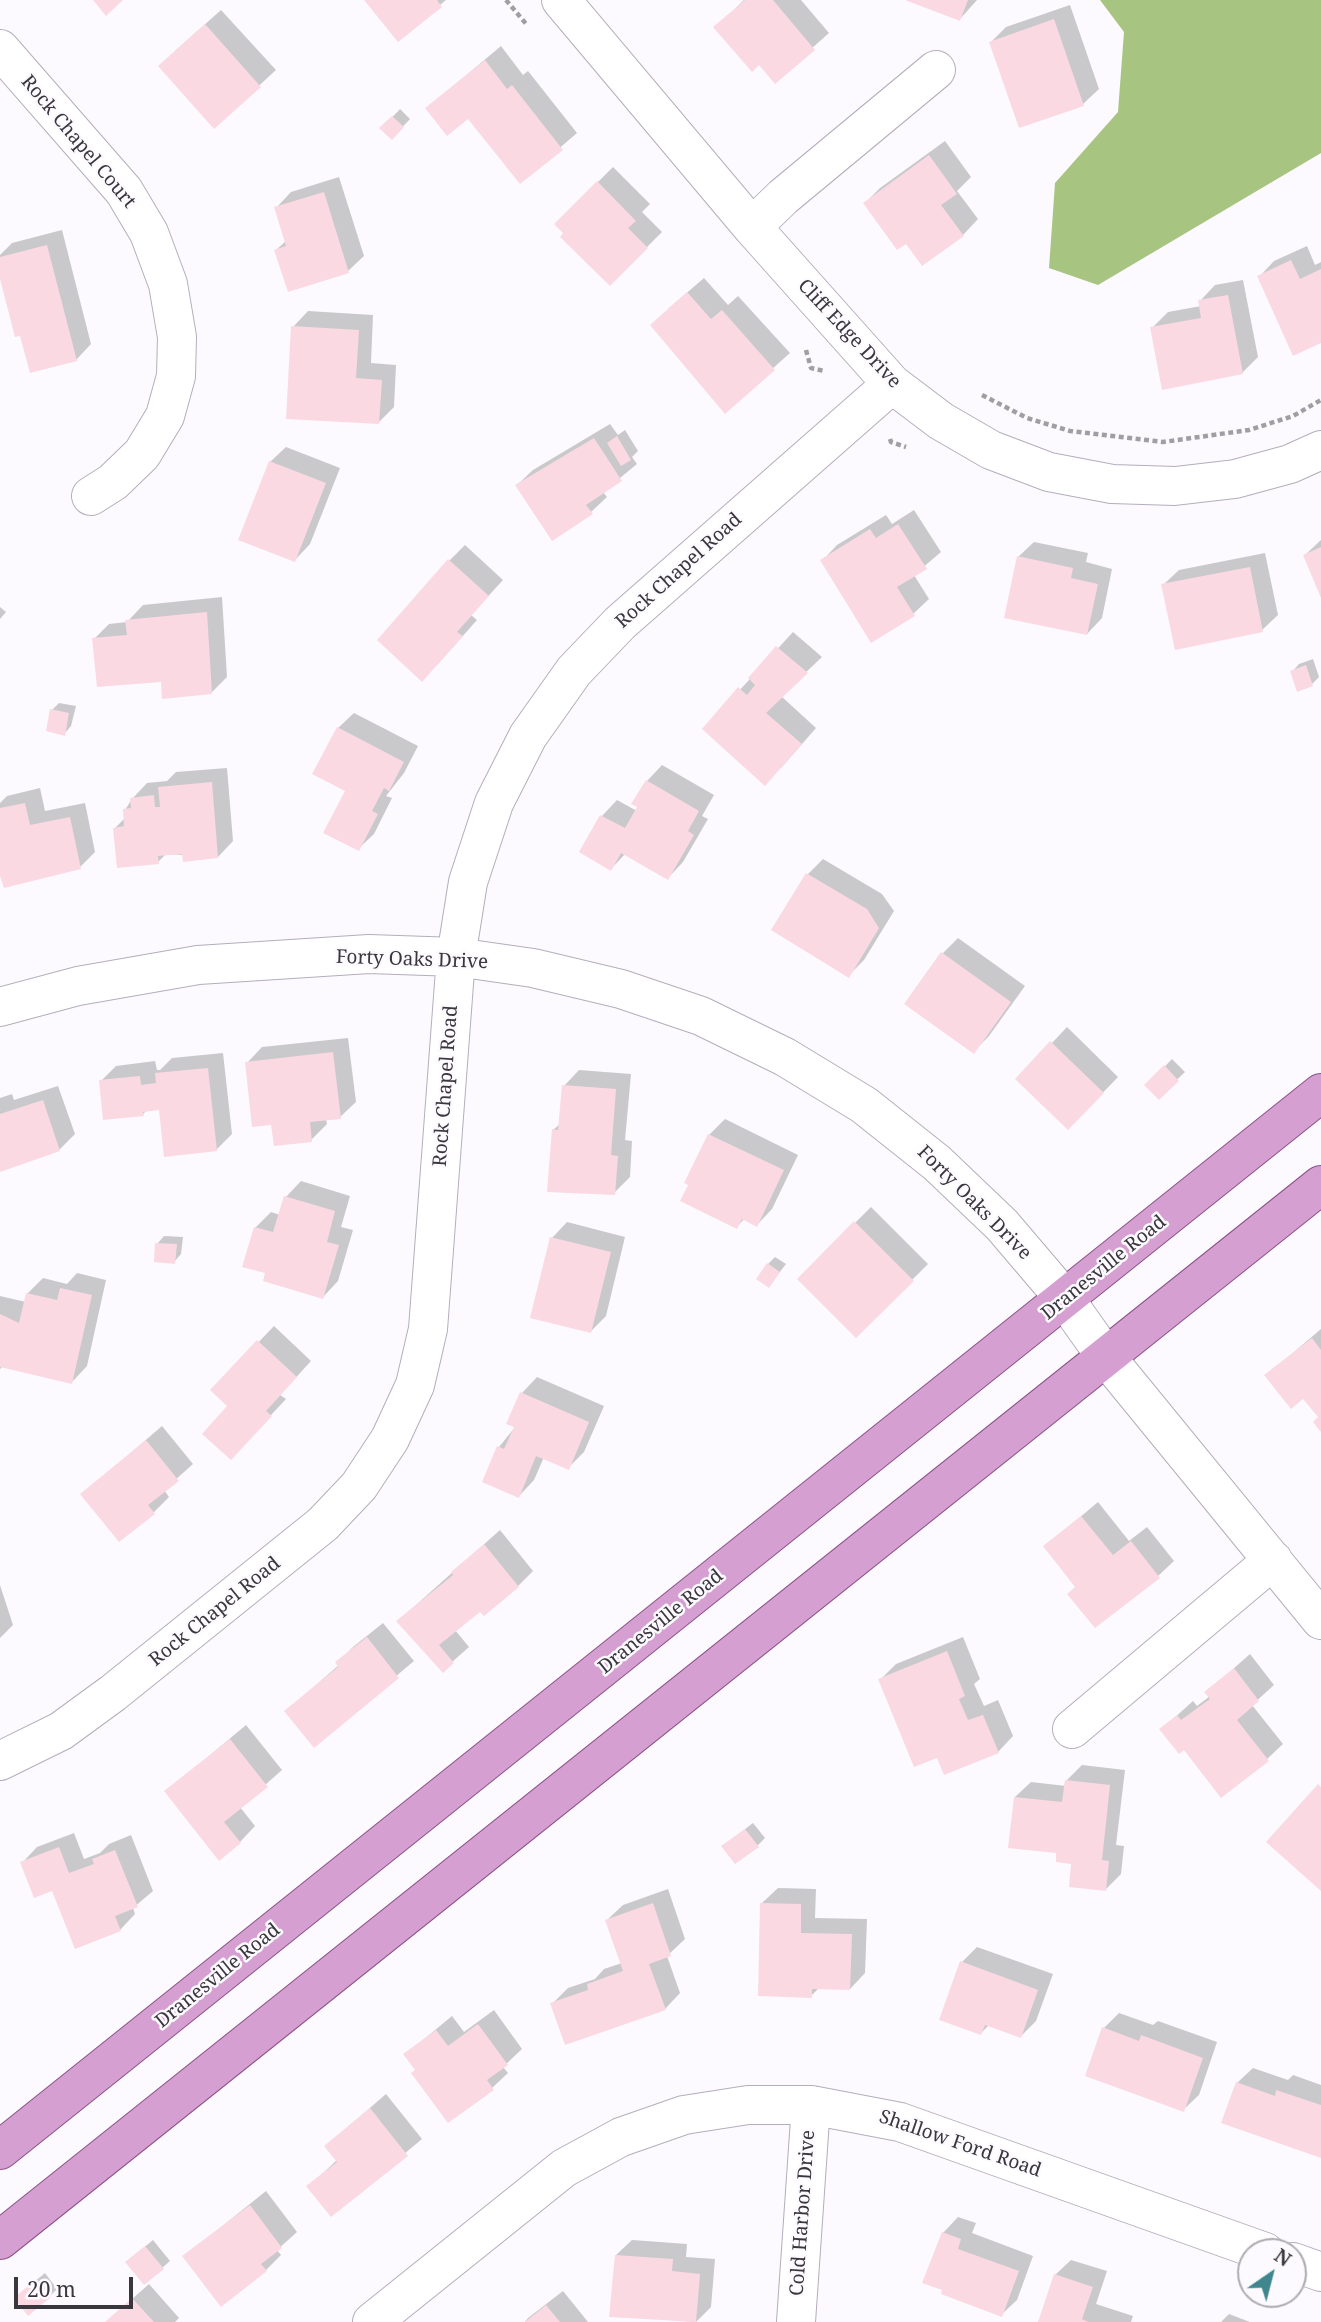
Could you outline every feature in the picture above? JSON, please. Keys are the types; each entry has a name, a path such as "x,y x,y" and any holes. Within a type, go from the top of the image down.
{"main road":[{"name":"Dranesville Road","path":"0,2150 1321,1093"},
{"path":"0,2240 1321,1185"}],"street":[{"name":"Cliff Edge Drive","path":"561,0 752,227 892,384 941,421 990,450 1049,471 1112,484 1175,486 1235,479 1290,464 1321,450"},
{"name":"Rock Chapel Court","path":"0,49 124,191 149,233 168,284 177,337 176,376 165,416 142,454 113,482 91,496"},
{"path":"752,227 783,197 936,70"},
{"name":"Rock Chapel Road","path":"0,1761 61,1731 113,1693 323,1524 359,1486 390,1439 415,1385 428,1329 456,957 468,882 494,803 528,736 574,671 620,623 892,384"},
{"name":"Forty Oaks Drive","path":"0,1007 78,986 198,965 369,954 456,957 533,968 621,989 701,1016 786,1056 864,1105 937,1163 1002,1226 1065,1299 1106,1357 1321,1620"},
{"path":"1072,1729 1273,1560"},
{"name":"Shallow Ford Road","path":"372,2322 564,2168 621,2137 684,2115 748,2105 811,2105 900,2122 1237,2242"},
{"name":"Cold Harbor Drive","path":"796,2322 811,2105"}],"path":[{"path":"980,394 1027,418 1070,431 1163,442 1249,430 1293,416 1321,400"}],"green space":[{"path":"1100,0 1321,0 1321,153 1098,285 1049,268 1055,183 1118,112 1124,32"}],"building":[{"path":"93,0 123,0 106,16"},
{"path":"364,0 437,0 442,7 398,42"},
{"path":"745,0 773,0 815,50 775,84 759,65 752,72 713,27"},
{"path":"905,0 968,0 960,21"},
{"path":"1054,19 1084,106 1019,128 989,42"},
{"path":"205,24 261,87 214,129 158,66"},
{"path":"485,60 507,89 512,85 563,150 520,184 468,119 447,136 425,108"},
{"path":"392,116 404,127 392,140 379,128"},
{"path":"929,155 957,194 941,205 964,236 922,266 906,244 897,250 863,203"},
{"path":"597,181 636,221 628,228 648,248 610,286 560,237 563,233 554,224"},
{"path":"324,192 349,273 288,292 274,250 286,246 274,207"},
{"path":"47,245 77,361 30,373 20,336 15,337 0,279 0,257"},
{"path":"1291,260 1300,279 1321,269 1321,343 1293,356 1257,276"},
{"path":"687,292 711,319 722,310 775,370 725,414 650,325"},
{"path":"1228,295 1243,374 1162,390 1150,327 1201,318 1198,300"},
{"path":"291,326 359,330 356,378 382,380 379,424 286,419"},
{"path":"617,436 631,460 621,466 607,443"},
{"path":"594,438 622,481 586,505 593,514 552,541 515,485"},
{"path":"269,461 326,483 295,562 238,540"},
{"path":"898,524 927,569 897,587 915,616 871,643 820,560 870,529 876,538"},
{"path":"1321,547 1321,598 1303,555"},
{"path":"1017,556 1073,568 1071,578 1098,584 1087,635 1004,618"},
{"path":"448,559 489,596 457,632 463,636 422,682 377,640"},
{"path":"1250,567 1263,632 1175,650 1161,584"},
{"path":"207,612 212,694 162,699 161,682 97,687 92,638 127,635 125,620"},
{"path":"776,646 808,673 766,713 802,744 765,786 702,729 738,687 747,695 755,685 748,678"},
{"path":"1306,665 1313,686 1297,692 1290,671"},
{"path":"50,709 69,713 65,736 46,731"},
{"path":"337,727 404,762 389,791 384,788 372,811 378,814 359,851 323,833 345,791 312,774"},
{"path":"646,780 699,811 688,831 694,835 668,880 621,853 611,871 579,852 600,815 625,828 637,807 631,804"},
{"path":"212,782 218,858 183,862 182,854 158,856 159,864 117,868 113,828 124,826 123,809 131,808 130,798 154,795 155,807 160,807 158,787"},
{"path":"25,803 30,825 70,817 81,869 4,888 0,876 0,808"},
{"path":"806,873 867,909 879,928 849,978 771,930"},
{"path":"941,952 1011,1002 974,1054 904,1004"},
{"path":"1050,1041 1104,1093 1068,1130 1015,1079"},
{"path":"333,1052 341,1119 310,1122 312,1142 274,1146 271,1125 252,1127 245,1062"},
{"path":"1164,1065 1179,1081 1159,1100 1144,1085"},
{"path":"208,1068 217,1151 164,1157 159,1110 143,1112 144,1116 103,1120 99,1080 140,1076 141,1085 156,1083 155,1073"},
{"path":"562,1085 616,1089 611,1155 618,1156 615,1195 547,1192 552,1129 558,1130"},
{"path":"43,1100 60,1151 0,1172 0,1114"},
{"path":"708,1134 784,1170 757,1227 742,1219 737,1229 680,1201 688,1185 684,1183"},
{"path":"284,1196 335,1211 327,1242 339,1245 323,1299 263,1281 265,1273 242,1267 254,1227 273,1232"},
{"path":"854,1221 914,1281 856,1338 797,1279"},
{"path":"550,1237 611,1252 591,1333 530,1318"},
{"path":"155,1243 177,1244 175,1264 154,1262"},
{"path":"767,1263 780,1272 769,1288 756,1279"},
{"path":"60,1288 92,1295 72,1384 0,1367 0,1314 19,1323 26,1293 57,1300"},
{"path":"1312,1338 1321,1350 1321,1432 1313,1422 1318,1417 1303,1399 1291,1409 1264,1375"},
{"path":"257,1340 297,1377 266,1411 272,1416 231,1460 202,1434 227,1406 210,1390"},
{"path":"520,1392 589,1422 569,1470 536,1456 519,1498 482,1482 497,1446 504,1449 514,1427 506,1424"},
{"path":"146,1440 179,1481 148,1505 155,1514 119,1542 80,1494"},
{"path":"1081,1516 1113,1555 1131,1541 1160,1578 1095,1628 1067,1594 1075,1587 1043,1546"},
{"path":"484,1544 519,1587 484,1616 480,1612 439,1645 454,1663 443,1673 396,1621 453,1575 451,1572"},
{"path":"367,1637 399,1678 314,1748 284,1711 338,1667 335,1662"},
{"path":"947,1651 965,1696 959,1699 968,1720 983,1715 999,1753 944,1775 937,1758 914,1767 878,1679"},
{"path":"1234,1668 1259,1701 1237,1720 1269,1761 1221,1798 1184,1750 1179,1754 1159,1729 1177,1715 1181,1720 1210,1699 1204,1692"},
{"path":"230,1739 268,1787 224,1822 241,1843 219,1861 164,1791"},
{"path":"1065,1780 1110,1785 1102,1860 1109,1861 1106,1891 1069,1887 1071,1864 1056,1862 1056,1853 1008,1848 1014,1797 1062,1802"},
{"path":"1318,1784 1321,1787 1321,1891 1266,1842"},
{"path":"745,1829 759,1847 735,1864 721,1846"},
{"path":"59,1847 69,1873 94,1864 92,1859 115,1850 138,1907 115,1916 121,1931 75,1949 52,1891 34,1898 20,1862"},
{"path":"653,1903 671,1956 649,1964 666,2010 565,2045 550,2003 588,1990 587,1984 623,1971 605,1920"},
{"path":"760,1903 801,1904 801,1933 852,1934 850,1990 812,1989 812,1998 758,1996"},
{"path":"960,1961 1038,1990 1021,2038 985,2025 981,2035 939,2020"},
{"path":"478,2024 508,2065 487,2080 494,2090 448,2123 411,2073 415,2070 403,2054 436,2030 448,2046"},
{"path":"1102,2027 1139,2041 1141,2035 1203,2058 1184,2112 1085,2076"},
{"path":"1236,2082 1275,2096 1276,2090 1321,2105 1321,2158 1221,2123"},
{"path":"370,2108 408,2156 331,2217 306,2186 337,2162 324,2146"},
{"path":"250,2205 282,2248 261,2264 267,2271 221,2307 182,2256"},
{"path":"942,2232 961,2239 958,2249 1019,2271 1002,2317 941,2294 942,2290 922,2283"},
{"path":"145,2246 164,2269 144,2285 125,2262"},
{"path":"615,2255 673,2259 672,2271 700,2274 696,2322 609,2317"},
{"path":"1054,2274 1093,2287 1082,2319 1088,2322 1038,2322"},
{"path":"36,2279 51,2297 28,2316 14,2298"},
{"path":"132,2298 154,2322 105,2322"},
{"path":"546,2305 560,2322 525,2322"}]}
